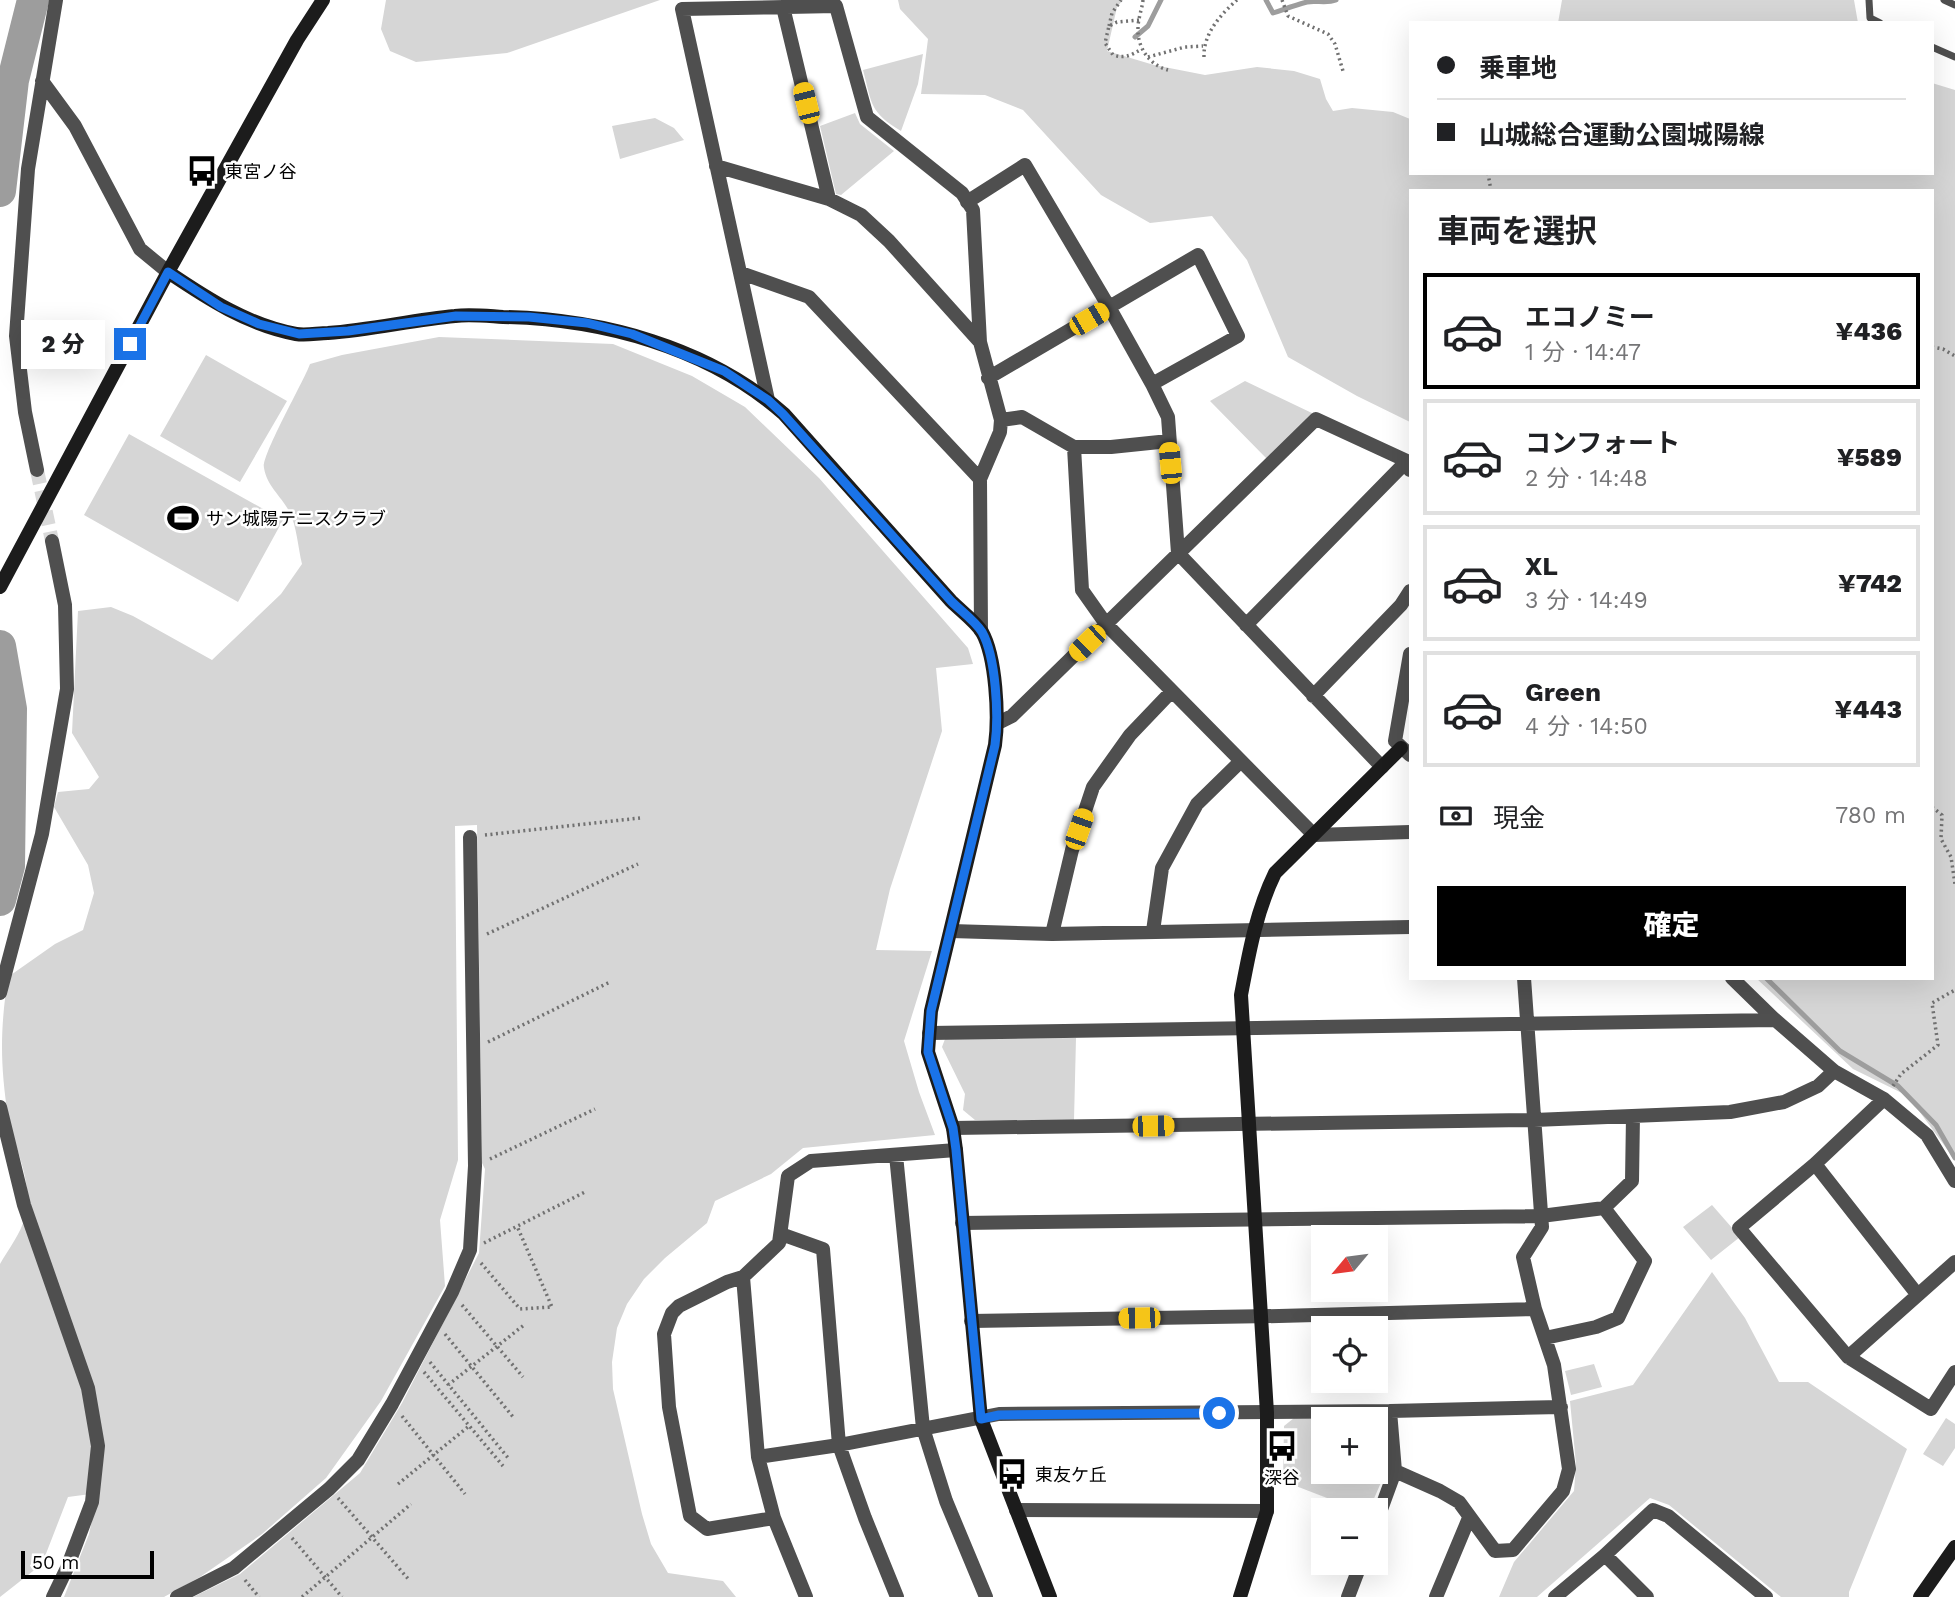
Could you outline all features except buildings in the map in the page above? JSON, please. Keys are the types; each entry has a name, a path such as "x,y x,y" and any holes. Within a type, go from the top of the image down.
{"street":[{"path":"37,470 25,412 16,336 28,169 56,0"},
{"path":"0,587 168,272 297,40 323,0"},
{"path":"768,400 682,9 836,6 867,117 962,192 973,210 980,342 1001,420 999,432 980,479 981,631"},
{"path":"783,7 829,198"},
{"path":"41,81 75,126 140,249 168,272 221,307 259,324 299,334 348,331 456,316 529,317 587,323 632,334 724,371 768,400 783,414 981,631 990,651 998,723 931,1011 928,1052 953,1128 981,1419 1050,1597"},
{"path":"967,202 1025,165 1109,307 1168,417 1178,553 1382,767"},
{"path":"716,166 829,198 861,215 889,241 980,342"},
{"path":"988,378 1198,255 1238,336 1152,384"},
{"path":"741,273 809,297 980,479"},
{"path":"1001,420 1022,417 1074,447 1111,447 1168,441"},
{"path":"998,723 1012,716 1316,419 1409,465 1246,625"},
{"path":"1074,447 1082,590 1106,624 1314,835 1409,832"},
{"path":"0,993 42,834 67,689 65,605 52,541"},
{"path":"1313,696 1401,605 1409,593"},
{"path":"1241,1597 1267,1511 1267,1413 1241,995 1254,929 1264,896 1275,873 1382,767 1406,752 1395,741 1409,660"},
{"path":"1052,934 1072,850 1093,788 1130,735 1172,691"},
{"path":"1153,931 1162,867 1197,804 1241,761"},
{"path":"177,1597 234,1567 284,1528 358,1460 392,1404 452,1292 470,1250 475,1166 470,837"},
{"path":"951,931 1052,934 1409,926"},
{"path":"1395,1471 1459,1502 1495,1551 1513,1550 1563,1491 1569,1469 1553,1365 1535,1309 1523,1257 1542,1227 1524,980"},
{"path":"1734,980 1834,1071 1884,1099 1927,1135 1955,1181"},
{"path":"929,1034 1775,1020"},
{"path":"953,1128 1534,1120 1730,1112 1784,1102 1818,1086 1834,1071"},
{"path":"1884,1099 1815,1164 1739,1228 1848,1357 1931,1409 1955,1372"},
{"path":"0,1107 24,1205 88,1388 98,1446 92,1502 53,1597"},
{"path":"962,1223 1541,1216 1604,1208 1632,1181 1633,1116"},
{"path":"774,1518 707,1529 690,1516 670,1407 664,1345 664,1334 672,1313 686,1301 727,1282 743,1278 779,1243 788,1175 811,1161 956,1150"},
{"path":"896,1155 923,1429 946,1501 986,1597"},
{"path":"1815,1164 1917,1294"},
{"path":"1545,1338 1596,1327 1618,1318 1646,1261 1604,1208"},
{"path":"781,1234 823,1249 839,1445 897,1597"},
{"path":"1848,1357 1955,1262"},
{"path":"743,1278 758,1457 774,1518 806,1597"},
{"path":"971,1321 1260,1317 1535,1309"},
{"path":"758,1457 999,1415 1561,1407"},
{"path":"1385,1498 1395,1471 1390,1411"},
{"path":"1016,1510 1267,1511"},
{"path":"1555,1597 1653,1510 1668,1516 1766,1597"},
{"path":"1437,1597 1469,1518"},
{"path":"1920,1597 1955,1547"},
{"path":"1605,1555 1647,1597"},
{"path":"1348,1597 1356,1575"}],"lane":[{"path":"1869,0 1870,19 1875,21"},
{"path":"1944,0 1955,5"},
{"path":"1934,48 1955,57"}],"path":[{"path":"1121,0 1112,13 1105,43 1113,55 1124,58 1142,49"},
{"path":"1143,0 1138,30 1142,49 1157,67 1168,70"},
{"path":"1204,57 1203,46 1223,13 1237,0"},
{"path":"1283,2 1294,20 1328,34 1335,44 1343,71"},
{"path":"1109,26 1116,22 1139,20"},
{"path":"1147,57 1185,47 1203,46"},
{"path":"1934,347 1955,356"},
{"path":"1934,809 1942,815 1941,839 1951,857 1955,884"},
{"path":"470,837 640,818"},
{"path":"472,941 638,864"},
{"path":"474,1049 610,982"},
{"path":"1884,1099 1900,1074 1938,1045 1932,1003 1955,990"},
{"path":"475,1166 595,1109"},
{"path":"517,1226 552,1307 520,1308 470,1250 517,1226 587,1191"},
{"path":"452,1292 523,1377"},
{"path":"435,1321 514,1418"},
{"path":"448,1385 524,1325"},
{"path":"417,1355 448,1385 509,1459"},
{"path":"417,1355 469,1426 503,1466"},
{"path":"392,1404 465,1494"},
{"path":"398,1484 469,1426"},
{"path":"329,1489 410,1581"},
{"path":"302,1597 411,1504"},
{"path":"284,1528 342,1597"},
{"path":"234,1567 259,1597"}],"shaded area":[{"path":"386,0 660,0 507,53 416,62 390,51 381,29"},
{"path":"898,0 1123,0 1117,7 1107,51 1154,65 1205,75 1257,67 1294,71 1320,79 1333,111 1352,108 1393,112 1409,119 1409,175 1934,175 1934,84 1955,90 1955,1160 1908,1096 1853,1069 1758,980 1934,980 1934,189 1409,189 1409,422 1288,357 1247,260 1212,216 1150,223 1101,195 1023,110 985,95 921,94 928,39 900,9"},
{"path":"1562,0 1854,0 1858,21 1558,21"},
{"path":"923,54 918,84 901,131 883,118 873,106 863,70"},
{"path":"855,113 860,124 894,151 841,195 836,194 820,126"},
{"path":"655,118 674,128 684,140 620,159 612,126"},
{"path":"439,337 613,344 692,376 745,407 819,478 968,648 973,664 936,668 942,731 890,889 876,950 932,951 904,1041 935,1135 803,1148 771,1174 715,1201 707,1223 644,1279 627,1304 617,1328 612,1362 613,1389 651,1544 668,1573 723,1581 736,1597 193,1597 240,1574 360,1473 402,1403 479,1253 485,1169 482,1163 477,825 455,826 458,1160 440,1220 445,1286 381,1401 326,1478 262,1534 200,1577 164,1597 64,1597 89,1534 98,1493 68,1497 42,1564 0,1597 0,1264 21,1229 27,1204 25,1179 5,1098 2,1063 3,1014 8,977 55,944 83,930 94,893 88,865 54,807 58,792 89,789 99,777 72,733 78,611 111,607 133,616 212,660 281,594 302,564 292,517 268,480 264,468 269,449 310,364 342,355"},
{"name":"サン城陽テニスクラブ","path":"206,355 287,401 240,482 160,436"},
{"path":"1245,381 1314,414 1267,459 1210,401"},
{"name":"サン城陽テニスクラブ","path":"129,434 283,520 238,602 84,515"},
{"path":"1076,1038 1074,1120 975,1120 963,1110 965,1094 942,1047 945,1039"},
{"path":"1712,1205 1740,1237 1711,1260 1683,1227"},
{"path":"1712,1272 1745,1318 1779,1382 1808,1382 1907,1449 1849,1597 1781,1597 1669,1505 1650,1498 1537,1597 1499,1597 1514,1562 1574,1491 1576,1464 1570,1401 1633,1385"},
{"path":"1594,1364 1602,1387 1571,1395 1565,1371"},
{"path":"1294,1418 1311,1418 1311,1484 1380,1484 1374,1498 1327,1498 1283,1481 1284,1426"},
{"path":"1946,1418 1955,1424 1955,1448 1943,1466 1923,1454"}],"waterway":[{"path":"0,191 13,80 33,0"},
{"path":"1135,37 1148,26 1161,0"},
{"path":"1266,0 1273,13 1307,2 1336,0"},
{"path":"0,646 11,709 9,866 0,900"},
{"path":"1768,980 1840,1051 1898,1086 1936,1125 1955,1158"}],"tunnel":[{"path":"37,470 52,541"}],"place":[{"name":"東宮ノ谷","path":"202,171"},
{"name":"サン城陽テニスクラブ","path":"183,518"},
{"name":"深谷","path":"1282,1446"},
{"name":"東友ケ丘","path":"1012,1474"}],"route":[{"path":"130,344 168,272 221,307 259,324 299,334 348,331 456,316 529,317 587,323 632,334 724,371 768,400 783,414 981,631 990,651 998,723 995,745 931,1011 928,1052 953,1128 981,1419 999,1415 1219,1413"}]}
